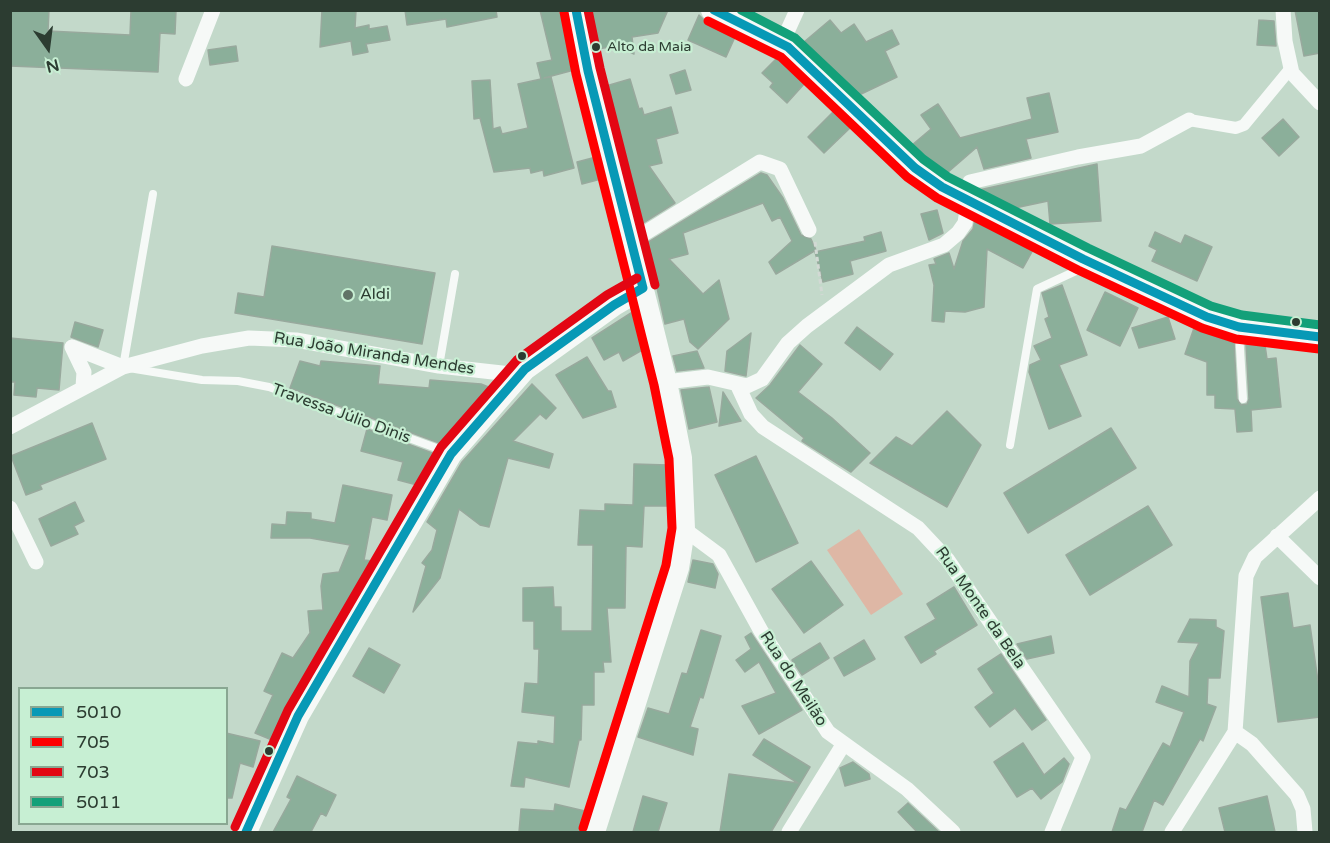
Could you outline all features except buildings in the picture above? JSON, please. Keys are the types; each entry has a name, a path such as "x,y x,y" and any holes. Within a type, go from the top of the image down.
{"main road":[{"path":"576,10 588,71 666,381 681,458 684,529 678,568 594,832"},
{"path":"713,10 782,43 799,55 915,168 942,188 1083,259 1207,316 1239,327 1320,337"},
{"path":"246,832 298,716 451,454 520,375 614,305 643,288"}],"street":[{"path":"186,79 213,10"},
{"path":"782,43 797,10"},
{"path":"1283,10 1291,68 1300,85 1320,104"},
{"path":"666,381 708,377 738,386 747,386 762,379 788,343 890,265 944,245 964,223 967,210 965,200 970,182 978,178 1141,146 1188,120 1236,128 1244,125 1291,68"},
{"path":"632,241 760,162 780,169 809,230"},
{"name":"Rua João Miranda Mendes","path":"123,367 202,346 249,338 296,340 439,366 520,375"},
{"name":"Travessa Júlio Dinis","path":"83,387 84,372 72,347 123,367"},
{"path":"10,427 123,367"},
{"name":"Rua Monte da Bela","path":"738,386 751,414 763,427 899,514 927,537 947,559 1083,757 1052,832"},
{"path":"1172,832 1235,732 1246,576 1255,557 1320,498"},
{"path":"10,508 36,562"},
{"name":"Rua do Meilão","path":"684,529 719,555 761,632 828,732 907,789 953,832"},
{"path":"1277,536 1320,578"},
{"path":"1235,732 1252,744 1297,795 1303,809 1305,832"},
{"path":"789,832 843,745"}],"lane":[{"path":"123,367 153,194"},
{"path":"1010,446 1037,289 1078,270 1083,259"},
{"path":"439,366 455,274"},
{"path":"1239,327 1243,399"},
{"name":"Travessa Júlio Dinis","path":"123,367 202,380 238,381 269,387 451,454"}],"path":[{"path":"809,230 815,240 821,293 829,311"}],"shaded area":[{"path":"859,529 903,594 871,615 827,550"}],"transit line":[{"name":"5010","path":"576,10 588,71 643,288"},
{"name":"703","path":"588,10 600,68 655,285"},
{"name":"5010","path":"714,10 788,47 915,168 942,187 1083,259 1207,317 1239,327 1320,337"},
{"name":"5011","path":"741,10 795,38 923,159 948,177 1088,248 1211,306 1242,315 1320,325"},
{"name":"705","path":"564,12 576,74 654,385 669,459 672,528 666,565 583,828"},
{"name":"705","path":"708,21 781,57 907,177 937,198 1078,270 1202,328 1236,339 1319,349"},
{"name":"703","path":"235,827 288,710 441,447 517,360 607,295 637,278"},
{"name":"5010","path":"246,832 298,716 451,454 525,369 614,305 643,288"}],"place":[{"name":"Alto da Maia","path":"596,47"},
{"name":"Aldi","path":"348,295"}]}
